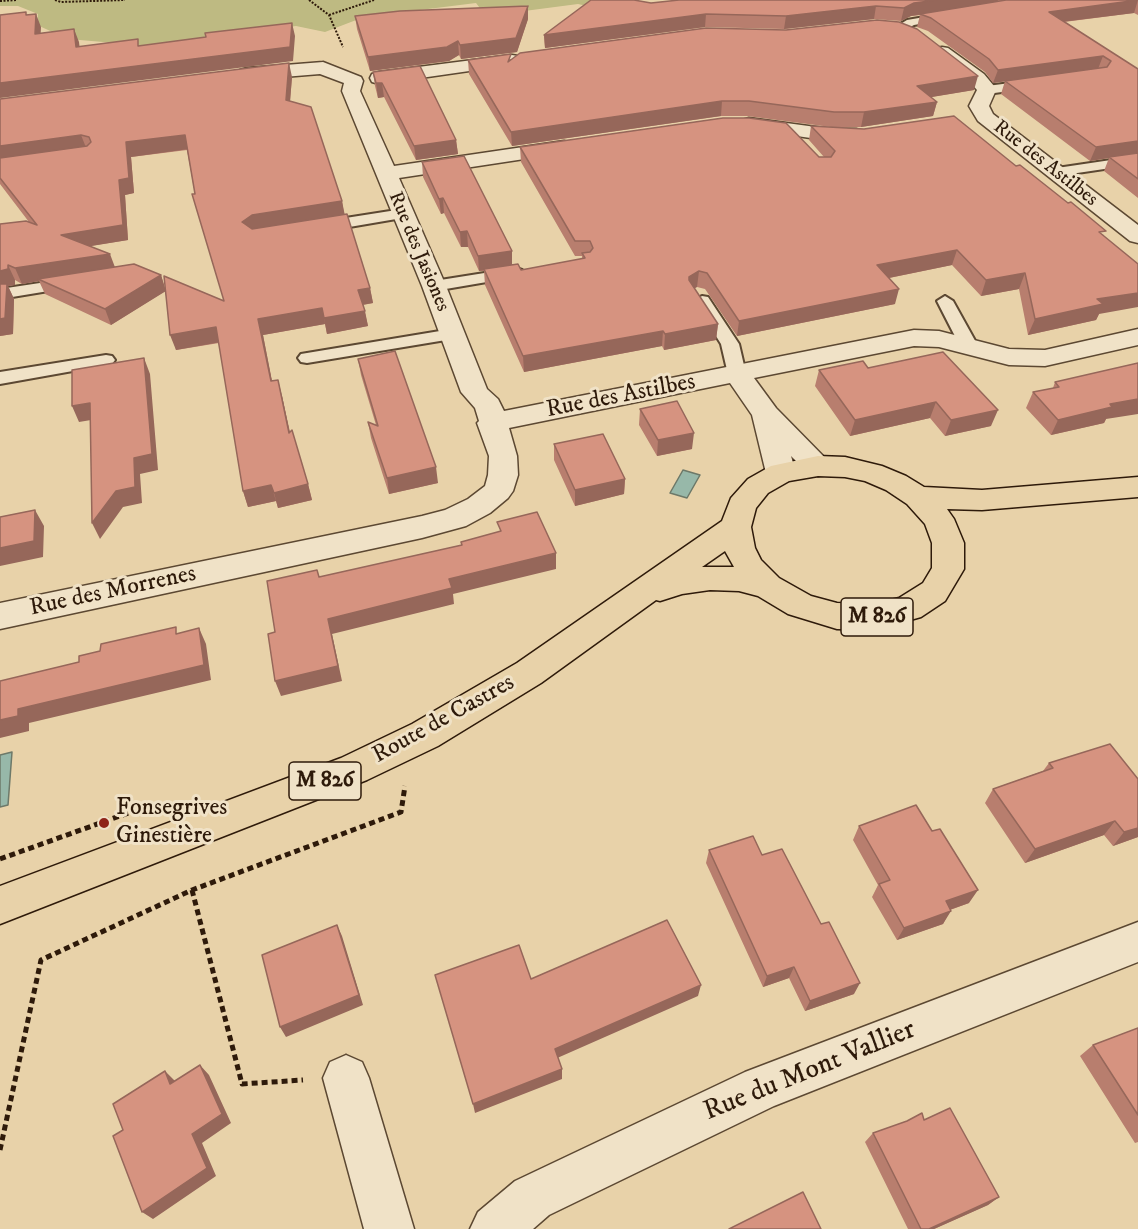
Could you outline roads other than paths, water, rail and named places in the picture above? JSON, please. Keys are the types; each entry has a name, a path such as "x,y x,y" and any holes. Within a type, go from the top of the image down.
{"main road":[{"name":"M 826","path":"818,466 845,467 872,473 896,483 918,497 939,519 948,543 948,569 934,592 909,608 875,617 837,616 800,605 768,587 750,568 739,548 735,527 742,505 758,486 782,473 818,466"},
{"name":"M 826","path":"918,497 982,500 1138,487"},
{"name":"M 826","path":"948,543 963,528 987,515 1017,504 1067,494"},
{"name":"Route de Castres","path":"0,905 364,764 425,735 495,694 638,597 735,527"},
{"name":"Route de Castres","path":"638,597 678,582 710,578 739,579 768,587"}],"street":[{"name":"Rue des Astilbes","path":"881,26 900,28 926,40 977,78 987,90 979,106 985,117 1138,237"},
{"path":"220,78 310,68 344,76 527,58"},
{"name":"Rue des Jasiones","path":"227,567 422,527 455,518 479,506 498,491 503,475 503,456 491,423 488,405 475,392 434,286 344,76"},
{"path":"962,120 985,117"},
{"path":"730,124 831,135 872,133"},
{"path":"385,174 582,144"},
{"name":"Rue des Astilbes","path":"491,423 914,338 939,339 1009,357 1045,358 1138,338"},
{"path":"738,374 766,414 818,466"},
{"path":"766,414 782,473"},
{"name":"Rue des Morrenes","path":"0,616 227,567"},
{"name":"Rue du Mont Vallier","path":"495,1229 532,1198 760,1088 1138,942"},
{"path":"346,1078 389,1229"}],"lane":[{"path":"900,28 911,22 965,14"},
{"path":"987,90 1042,83"},
{"path":"788,130 802,145"},
{"path":"1057,172 1138,160"},
{"path":"302,230 403,214"},
{"path":"434,286 537,270"},
{"path":"0,294 92,280"},
{"path":"698,294 730,344 738,374"},
{"path":"945,301 969,346"},
{"path":"307,358 452,334"},
{"path":"0,378 106,360"}],"place":[{"name":"Fonsegrives Ginestière","path":"104,823"}]}
